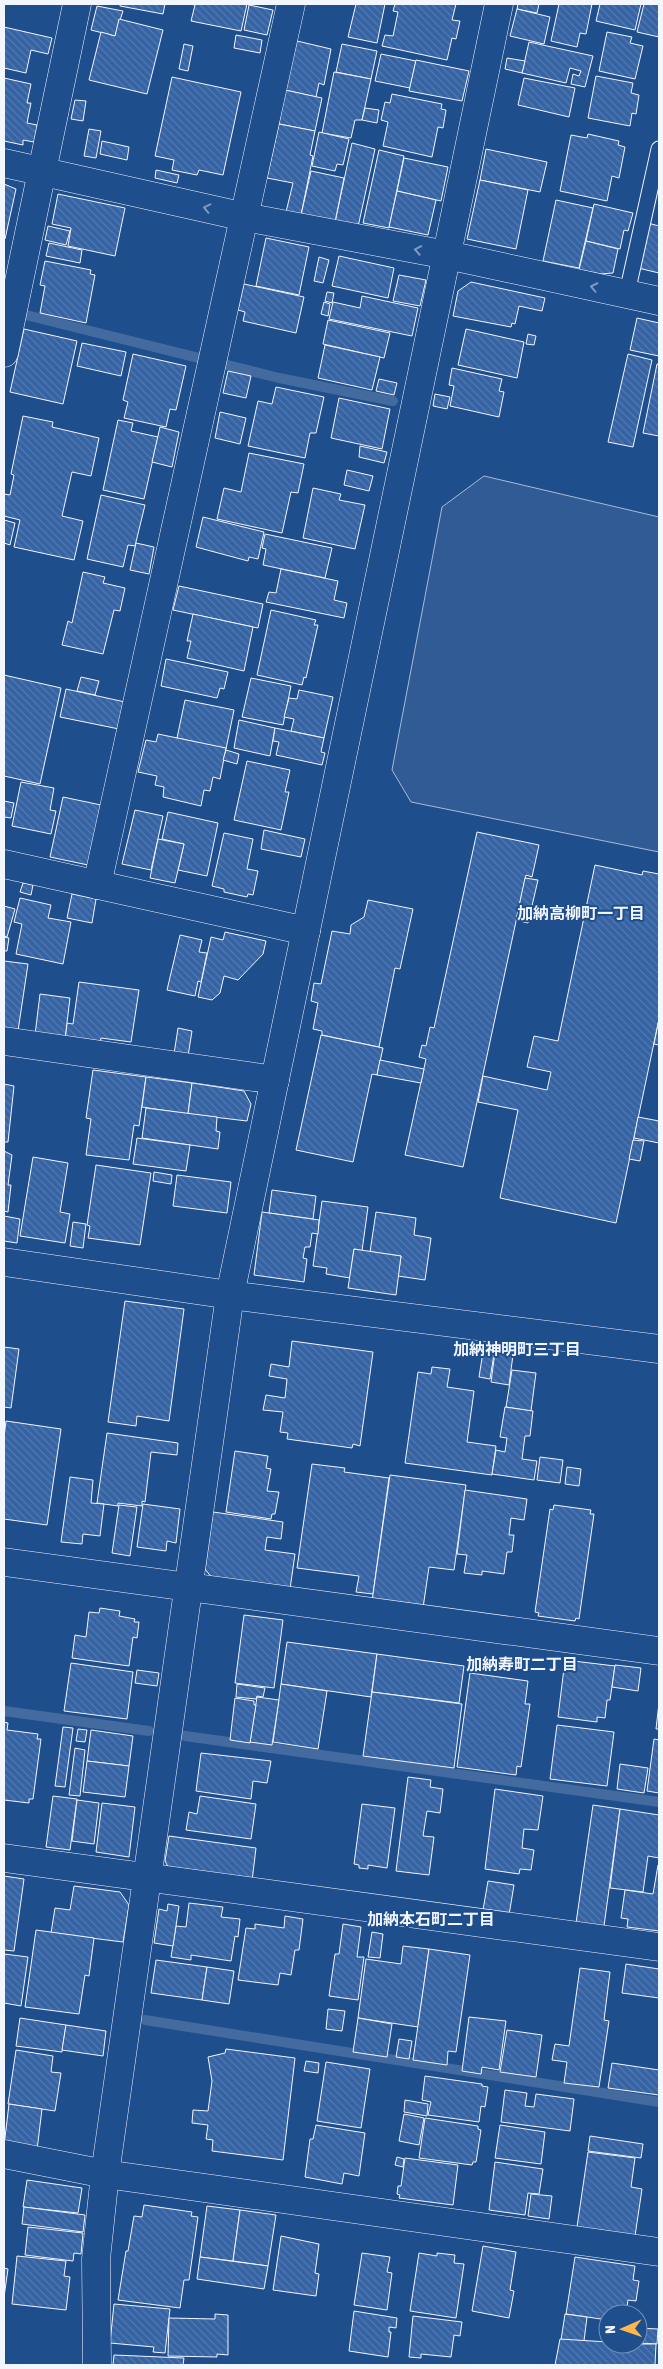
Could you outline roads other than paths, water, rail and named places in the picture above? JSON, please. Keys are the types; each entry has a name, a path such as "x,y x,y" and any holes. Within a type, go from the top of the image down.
{"street":[{"path":"4,353 77,4"},
{"path":"97,885 291,4"},
{"path":"97,2365 96,2259 105,2174 230,1294 499,4"},
{"path":"4,163 245,217 446,255 659,300"},
{"path":"4,864 306,931"},
{"path":"4,1041 275,1080"},
{"path":"4,1262 230,1294 659,1349"},
{"path":"4,1562 659,1651"},
{"path":"4,1858 659,1947"},
{"path":"4,2154 105,2174 659,2252"}],"lane":[{"path":"627,294 659,149"}],"waterway":[{"path":"14,312 279,378 393,401"},
{"path":"4,1711 149,1731"},
{"path":"185,1736 659,1802"},
{"path":"145,2020 659,2102"}],"district":[{"name":"加納高柳町一丁目","path":"581,913"},
{"name":"加納神明町三丁目","path":"517,1349"},
{"name":"加納寿町二丁目","path":"522,1664"},
{"name":"加納本石町二丁目","path":"431,1919"}]}
